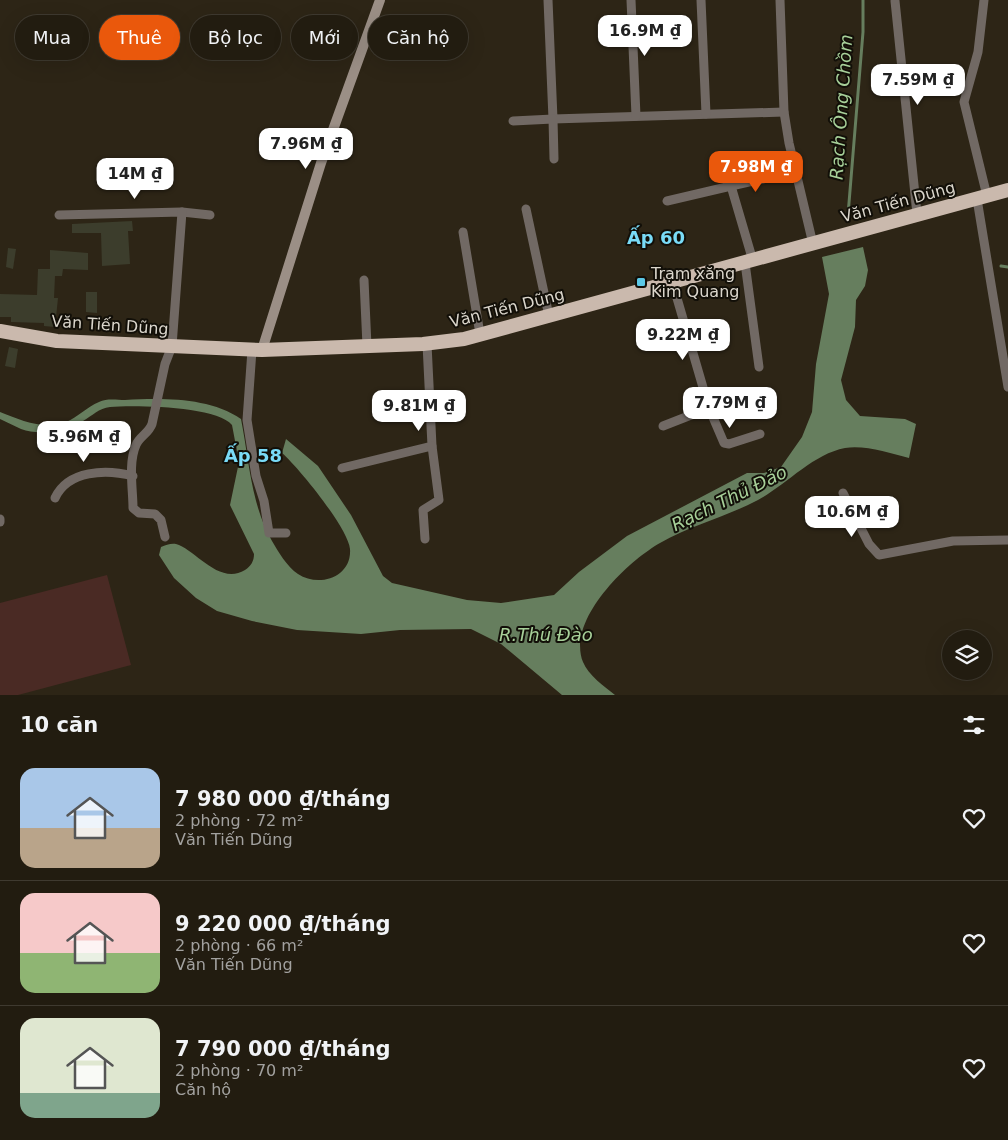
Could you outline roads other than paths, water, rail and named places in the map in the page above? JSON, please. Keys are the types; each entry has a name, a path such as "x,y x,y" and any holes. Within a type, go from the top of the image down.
{"highway":[{"name":"Văn Tiến Dũng","path":"0,331 56,341 257,350 428,344 480,334 549,316 1008,190"}],"main road":[{"path":"257,350 378,1"}],"street":[{"path":"548,0 554,159"},
{"path":"631,0 636,116"},
{"path":"701,0 706,114"},
{"path":"780,0 784,112 789,143 813,244"},
{"path":"984,0 978,52 964,102 982,197 1008,387"},
{"path":"895,1 917,214"},
{"path":"513,121 784,112"},
{"path":"667,201 776,176"},
{"path":"731,186 749,262 759,367"},
{"path":"526,209 549,316"},
{"path":"165,537 161,520 155,514 139,513 133,508 133,476 136,444 150,430 164,364 172,346 182,212"},
{"path":"60,215 182,212 210,215"},
{"path":"463,232 480,334"},
{"path":"364,280 367,346"},
{"path":"672,281 709,408 724,443 729,444 760,434"},
{"path":"425,539 423,510 439,500 432,446 428,344"},
{"path":"257,350 247,420 256,476 264,501 269,533 286,533"},
{"path":"663,426 709,408"},
{"path":"342,468 432,446"},
{"path":"55,498 63,484 82,476 101,472 133,476"},
{"path":"843,493 868,544 876,554 883,555 954,541 1008,540"}],"water":[{"name":"R.Thú Đào","path":"863,247 868,270 865,286 856,300 855,327 841,380 846,400 860,416 905,419 916,424 909,458 877,450 853,447 833,451 811,463 758,500 660,543 632,563 617,577 591,611 583,628 580,646 585,667 615,695 562,695 501,644 471,629 400,630 361,634 297,630 252,621 217,611 196,598 174,578 159,555 161,547 176,544 217,570 235,574 249,567 254,557 230,505 239,462 232,425 223,419 193,410 137,406 110,407 99,411 76,425 61,430 36,432 21,429 0,419 0,412 42,425 58,424 70,420 95,404 109,400 170,399 215,406 241,419 259,512 277,549 298,574 315,580 333,577 346,567 350,549 341,527 332,513 300,471 282,453 286,439 318,466 351,515 383,576 392,583 467,600 501,603 554,595 579,572 627,536 747,473 764,473 781,467 802,437 812,412 816,364 829,294 822,257"}],"waterway":[{"name":"Rạch Ông Chồm","path":"848,215 863,32 863,0"},
{"path":"1001,266 1008,267"}],"place":[{"name":"Trạm xăng Kim Quang","path":"641,282"}],"district":[{"name":"Ấp 60","path":"656,237"},
{"name":"Ấp 58","path":"253,455"}],"water label":[{"name":"Rạch Thủ Đảo","path":"729,498"}]}
